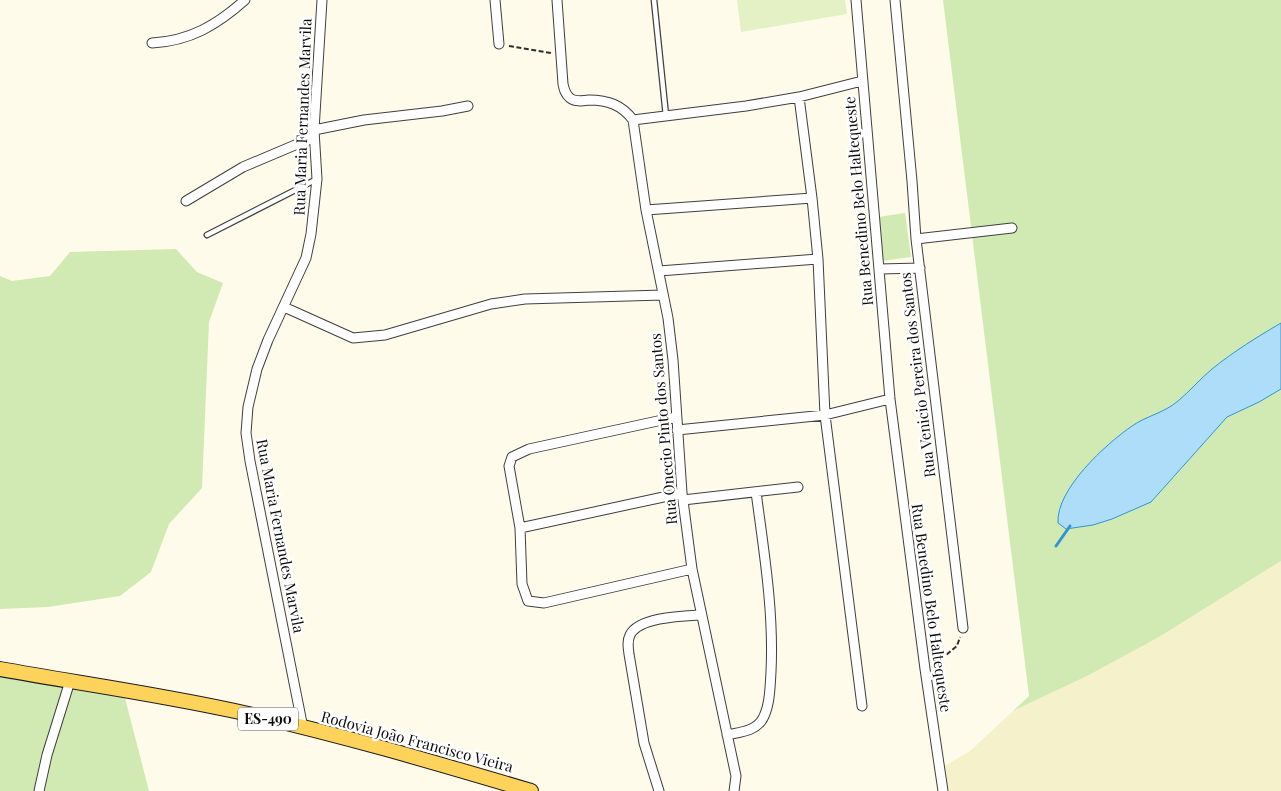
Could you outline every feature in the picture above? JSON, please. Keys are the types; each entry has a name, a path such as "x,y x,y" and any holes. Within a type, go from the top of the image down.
{"main road":[{"name":"Rodovia João Francisco Vieira","path":"0,670 174,699 303,728 531,791"}],"street":[{"path":"152,43 179,40 204,30 245,0"},
{"name":"Rua Maria Fernandes Marvila","path":"303,728 246,433 248,407 257,369 306,258 311,234 317,179 314,134 322,0"},
{"path":"495,0 499,44"},
{"path":"557,0 565,92 570,98 577,101 593,100 618,105 627,111 633,120 799,97 862,81"},
{"name":"Rua Benedino Belo Haltequeste","path":"856,0 890,399 943,791"},
{"name":"Rua Venicio Pereira dos Santos","path":"895,0 916,239 963,628"},
{"path":"799,97 818,259 825,415 862,706"},
{"path":"186,201 243,167 314,134 364,120 468,106"},
{"name":"Rua Onecio Pinto dos Santos","path":"633,120 646,210 659,271 674,360 682,496 692,569 700,615 736,776 734,791"},
{"path":"646,210 812,198"},
{"path":"916,239 1012,228"},
{"path":"659,271 818,259"},
{"path":"880,269 920,268"},
{"path":"284,307 353,338 385,335 472,309 525,299 663,295"},
{"path":"677,430 825,415 890,399"},
{"path":"676,417 529,449 512,457 509,466 520,528 522,584 528,601 544,603 692,569"},
{"path":"520,528 682,496 756,492 798,486"},
{"path":"727,735 749,730 761,721 765,713 770,689 772,645 770,602 756,492"},
{"path":"659,791 644,743 628,644 634,629 643,624 681,616 700,615"},
{"path":"39,791 47,756 70,681"}],"lane":[{"path":"654,0 666,116"},
{"path":"207,235 317,179"}],"path":[{"path":"499,44 561,54"},
{"path":"925,669 940,661 957,646 963,628"}],"shaded area":[{"path":"1281,561 1281,791 945,791 941,768 970,751 1013,711 1089,675 1159,637"}],"green space":[{"path":"737,0 845,0 847,14 741,32"},
{"path":"943,0 1281,0 1281,323 1233,353 1211,370 1178,402 1161,413 1133,425 1151,502 1227,417 1281,389 1281,561 1159,637 1089,675 1013,711 1029,696"},
{"path":"905,213 911,257 882,261 878,217"},
{"path":"176,249 197,272 223,283 209,322 202,488 169,524 151,572 120,596 48,607 0,609 0,276 12,281 50,276 70,252"},
{"path":"0,677 125,698 149,791 0,791"}],"water":[{"path":"1281,323 1281,389 1227,417 1151,502 1093,525 1066,529 1058,523 1065,496 1074,482 1084,468 1109,444 1137,423 1173,405 1220,363"}],"waterway":[{"path":"1056,546 1070,526"}]}
